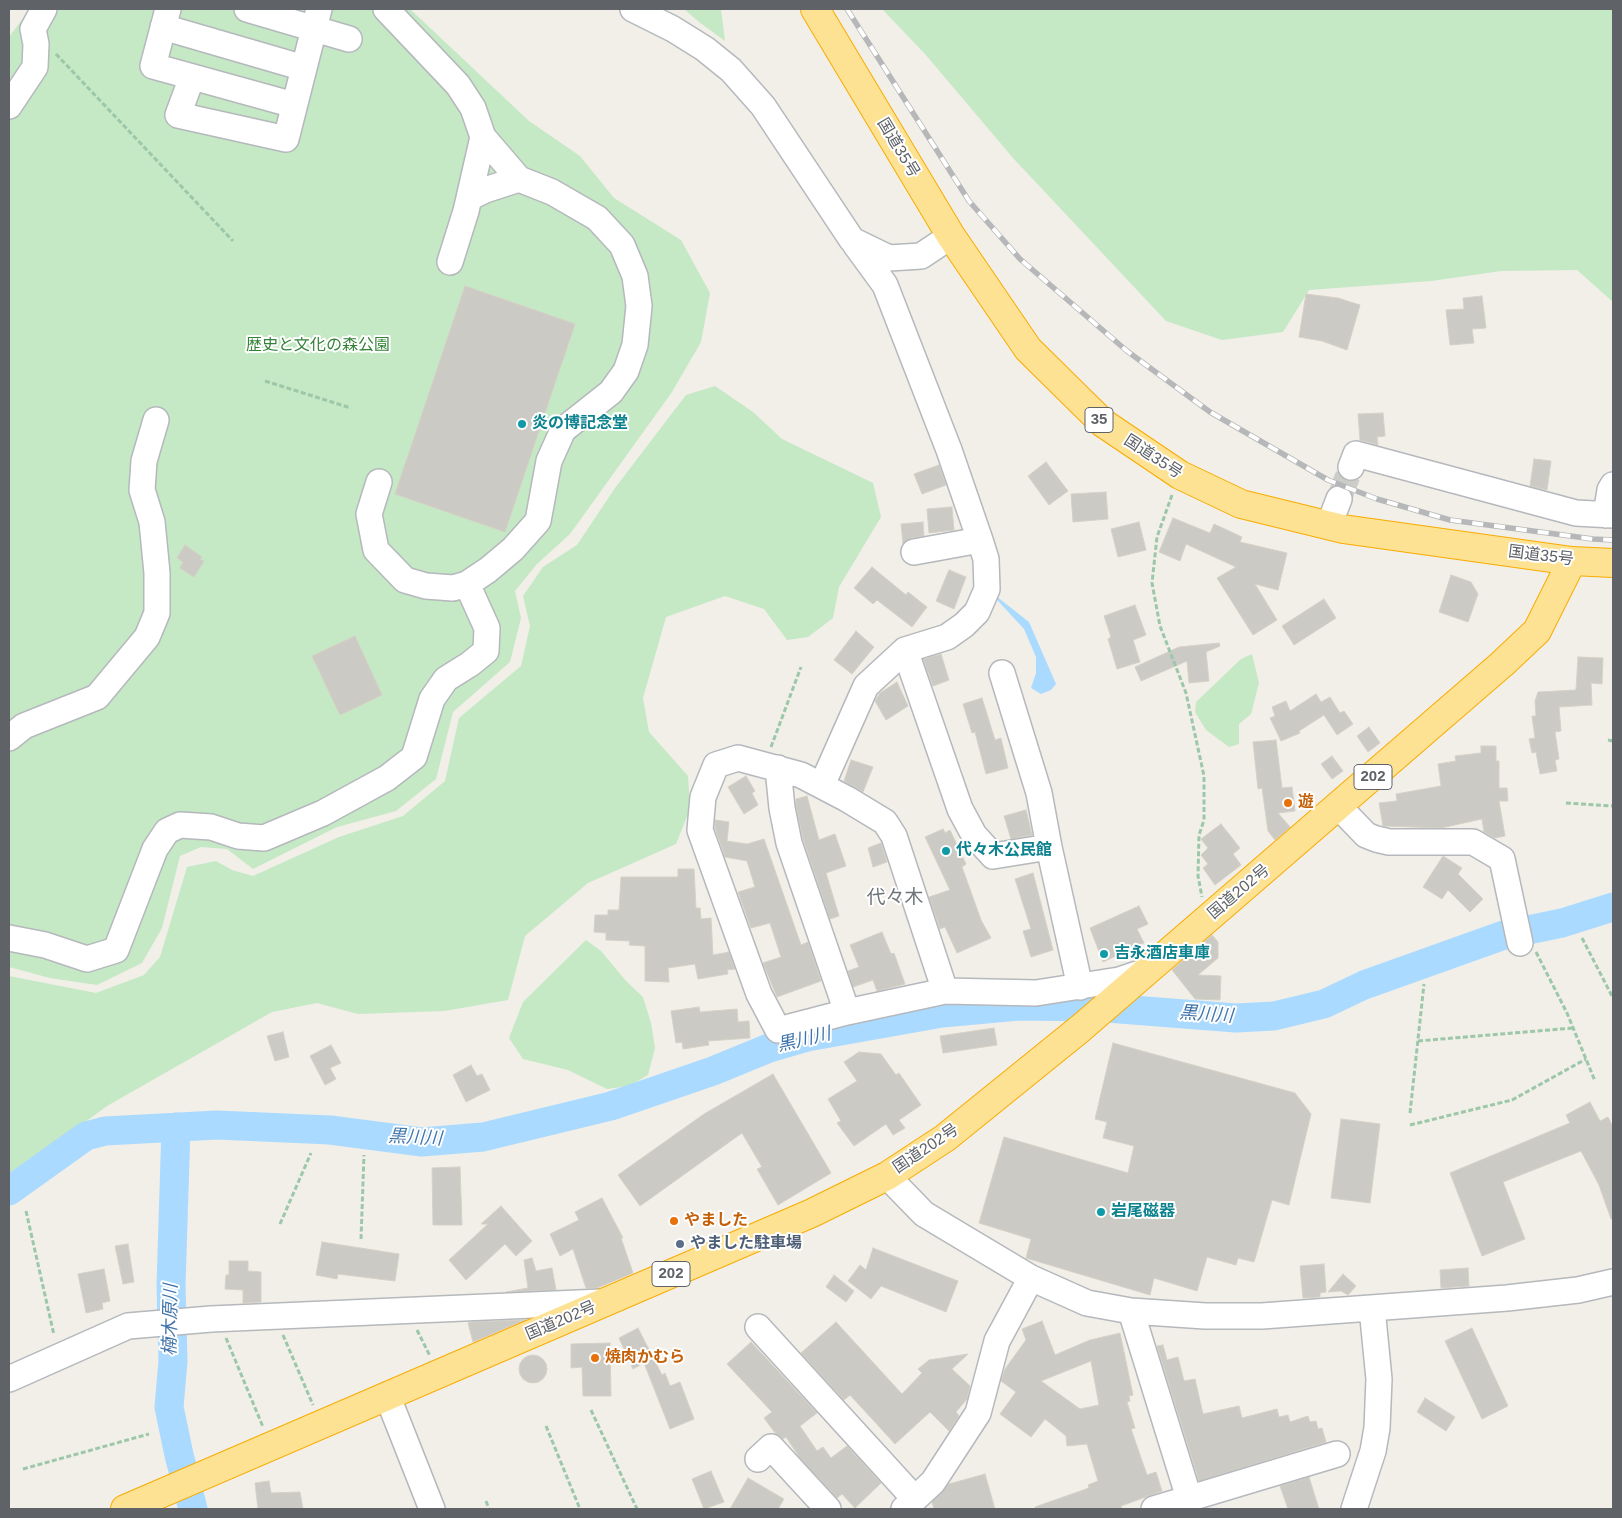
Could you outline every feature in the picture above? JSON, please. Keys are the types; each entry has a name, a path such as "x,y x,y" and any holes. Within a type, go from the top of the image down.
{"highway":[{"name":"国道35号","path":"815,9 951,236 1028,349 1102,423 1180,476 1241,504 1329,525 1572,561 1613,563"},
{"name":"国道202号","path":"125,1509 812,1214 887,1176 946,1138 1081,1028 1339,807 1537,631 1572,561"}],"street":[{"path":"9,106 35,67 36,44 34,29 44,9"},
{"path":"247,9 316,19 349,39"},
{"path":"379,482 369,514 376,550 406,580 426,586 453,588 467,584 488,570 507,554 538,521 549,460 564,430 611,392 626,371 634,345 639,306 635,276 622,245 597,218 552,192 518,179 482,137 473,108 458,85 386,9"},
{"path":"633,9 673,29 706,49 731,70 763,106 852,240 885,285 949,450 986,559 986,589 977,612 964,625 947,637 905,650 866,686 822,785"},
{"path":"294,105 153,66 166,18 304,68"},
{"path":"192,76 178,115 286,139 316,19"},
{"path":"450,262 469,198 482,137"},
{"path":"469,198 485,190 518,179"},
{"path":"852,240 890,258 921,256 951,236"},
{"path":"9,738 24,726 97,697 148,637 157,613 157,572 152,522 142,490 144,461 156,420"},
{"path":"1351,467 1356,454 1576,513 1609,515 1610,490 1613,485"},
{"path":"1329,525 1339,499"},
{"path":"914,552 980,540"},
{"path":"9,938 45,945 87,959 116,950 154,849 167,831 180,825 211,828 238,836 264,838 324,814 387,778 414,756 432,699 446,679 486,651 488,628 467,584"},
{"path":"905,650 960,809 974,835 993,856 1049,847"},
{"path":"1002,673 1039,793 1080,987"},
{"path":"945,991 894,836 885,822 822,785 773,761 738,758 716,765 703,797 700,830 759,994 778,1030 847,1012 945,991 1036,993 1119,980 1146,971"},
{"path":"773,761 788,843 847,1012"},
{"path":"1339,807 1366,835 1376,839 1389,842 1473,842 1502,859 1528,946"},
{"path":"887,1176 924,1214 1031,1278 1087,1303 1132,1311 1205,1316 1262,1316 1516,1297 1612,1286"},
{"path":"758,1327 909,1504 933,1482 978,1413 997,1341 1031,1278"},
{"path":"9,1379 128,1326 218,1327 606,1302"},
{"path":"1354,1509 1370,1460 1377,1428 1379,1378 1372,1308"},
{"path":"1132,1311 1189,1498"},
{"path":"387,1395 432,1509"},
{"path":"758,1458 770,1448 828,1509"},
{"path":"1154,1509 1337,1454"}],"path":[{"path":"48,47 233,242"},
{"path":"264,381 351,408"},
{"path":"1180,476 1157,537 1152,583 1160,626 1186,693 1204,776 1204,820 1199,835 1198,876 1207,920"},
{"path":"773,761 801,667"},
{"path":"1608,740 1613,741"},
{"path":"1566,803 1613,806"},
{"path":"1582,938 1613,998"},
{"path":"1528,946 1573,1028 1595,1081"},
{"path":"1410,1113 1424,984"},
{"path":"1418,1041 1573,1028"},
{"path":"1410,1125 1512,1100 1586,1059"},
{"path":"280,1224 311,1153"},
{"path":"361,1240 364,1155"},
{"path":"26,1211 54,1335"},
{"path":"413,1322 433,1361"},
{"path":"279,1326 315,1411"},
{"path":"218,1327 265,1432"},
{"path":"591,1410 637,1509"},
{"path":"546,1426 580,1509"},
{"path":"23,1468 149,1434"},
{"path":"486,1502 489,1509"}],"green space":[{"name":"歴史と文化の森公園","path":"30,9 410,9 529,121 580,156 614,198 681,240 710,293 701,342 672,392 570,534 537,564 515,591 521,618 510,662 453,712 436,779 396,811 337,827 253,869 227,849 201,847 180,856 162,928 142,963 97,985 50,978 9,967 9,37"},
{"path":"684,9 721,9 725,41 699,22"},
{"path":"882,9 1613,9 1613,302 1577,270 1501,271 1431,281 1309,290 1283,332 1222,340 1166,321 1013,158 925,54"},
{"path":"715,386 753,412 782,439 873,483 881,517 839,587 833,618 808,637 787,640 764,609 725,596 666,617 643,698 649,732 688,776 690,809 676,844 588,883 525,936 508,1000 444,1011 358,1014 317,1003 272,1012 107,1106 9,1178 9,976 96,993 144,975 160,957 187,867 216,861 232,870 253,876 339,837 403,816 445,781 459,718 521,666 530,626 523,596 543,567 577,545 615,488 686,395"},
{"path":"1252,654 1259,683 1251,714 1239,724 1239,744 1229,747 1206,730 1195,712 1196,702 1241,659"},
{"path":"586,940 601,951 626,981 643,997 651,1023 655,1048 648,1075 629,1086 607,1089 568,1070 523,1059 509,1038 523,1002"}],"water":[{"path":"987,589 1029,622 1056,684 1051,690 1041,694 1031,688 1036,673 1036,657 1024,629"}],"building":[{"path":"465,286 575,324 505,532 395,494"},
{"path":"1306,294 1338,298 1360,305 1347,350 1322,341 1299,337"},
{"path":"1482,296 1486,328 1472,329 1474,343 1450,345 1446,310 1464,309 1463,298"},
{"path":"1383,413 1385,436 1377,437 1378,445 1360,440 1358,414"},
{"path":"1534,459 1551,461 1547,490 1530,486"},
{"path":"1046,462 1068,491 1049,505 1028,476"},
{"path":"939,465 946,485 922,494 914,474"},
{"path":"1106,492 1108,519 1073,522 1071,494"},
{"path":"952,507 954,530 929,533 927,509"},
{"path":"1173,518 1210,533 1214,524 1242,537 1240,542 1287,553 1278,590 1255,584 1277,620 1253,635 1217,578 1236,567 1186,544 1180,561 1159,552"},
{"path":"923,522 924,536 911,538 903,544 901,524"},
{"path":"1139,522 1146,550 1118,557 1111,529"},
{"path":"185,545 202,557 200,559 204,561 194,577 180,568 183,562 177,558"},
{"path":"872,567 906,595 908,592 927,607 912,627 877,600 873,604 854,588"},
{"path":"949,570 966,577 954,609 936,601"},
{"path":"1451,575 1471,582 1478,594 1468,622 1439,612"},
{"path":"1324,599 1336,618 1294,645 1282,626"},
{"path":"1135,605 1146,635 1133,640 1140,662 1117,669 1108,639 1111,637 1104,616"},
{"path":"856,631 874,647 852,674 834,660"},
{"path":"355,636 382,695 340,715 312,656"},
{"path":"1219,643 1220,646 1206,652 1209,681 1189,683 1187,661 1141,681 1135,667 1179,647"},
{"path":"941,654 949,680 933,686 923,659"},
{"path":"1578,657 1603,658 1602,684 1591,683 1592,705 1559,707 1561,731 1555,732 1559,759 1555,760 1557,771 1540,774 1536,752 1532,753 1529,739 1535,738 1532,716 1536,716 1535,701 1538,692 1576,690"},
{"path":"897,682 908,706 886,720 875,701 880,693"},
{"path":"1316,694 1321,702 1330,697 1340,713 1344,711 1353,724 1337,735 1324,715 1299,731 1300,733 1281,741 1270,718 1275,716 1272,707 1286,701 1290,711"},
{"path":"982,698 995,740 1001,738 1008,768 986,774 975,732 972,733 963,704"},
{"path":"1369,727 1380,743 1368,752 1357,736"},
{"path":"1276,740 1282,788 1292,787 1295,811 1278,813 1290,827 1275,840 1268,831 1262,788 1258,789 1253,742"},
{"path":"1481,746 1496,746 1496,761 1499,761 1499,788 1507,788 1508,801 1499,801 1505,836 1495,838 1484,832 1482,819 1441,828 1383,826 1379,803 1397,801 1396,794 1441,786 1438,764 1456,761 1455,756 1481,753"},
{"path":"1332,756 1343,771 1332,779 1321,764"},
{"path":"851,760 873,767 863,792 844,781"},
{"path":"746,776 755,791 752,793 758,805 744,814 728,787"},
{"path":"807,796 819,840 835,834 846,866 826,873 839,916 830,919 803,839 796,806 796,799"},
{"path":"1026,810 1032,835 1011,839 1004,816"},
{"path":"715,820 729,822 727,841 747,844 764,839 801,945 808,942 821,981 777,997 763,963 781,957 770,923 751,928 738,892 755,887 747,861 725,857 715,828"},
{"path":"1221,824 1240,848 1233,854 1241,865 1215,885 1203,868 1208,864 1201,855 1208,848 1201,839"},
{"path":"943,829 945,833 950,830 966,864 962,867 981,920 991,938 957,953 945,927 940,929 929,897 950,890 925,837"},
{"path":"881,843 887,862 873,867 868,848"},
{"path":"1443,856 1462,868 1458,874 1483,899 1470,912 1448,890 1442,899 1423,887"},
{"path":"678,869 694,869 696,908 700,908 701,919 711,918 713,955 729,952 735,969 727,970 728,974 698,979 695,964 668,968 669,982 645,981 645,946 629,945 630,941 606,940 606,933 594,932 595,915 608,915 608,910 619,910 621,877 678,877"},
{"path":"1033,873 1053,950 1031,957 1023,931 1031,929 1015,879"},
{"path":"1139,906 1148,924 1137,929 1144,943 1103,962 1090,928"},
{"path":"882,932 891,954 894,953 905,984 877,991 873,980 853,987 848,971 859,967 850,945"},
{"path":"1212,935 1218,942 1218,958 1198,975 1221,976 1220,1000 1195,999 1172,970"},
{"path":"699,1007 700,1012 737,1009 738,1022 749,1021 750,1038 708,1041 709,1045 683,1049 682,1042 676,1043 671,1011"},
{"path":"994,1028 997,1045 943,1053 940,1036"},
{"path":"283,1032 289,1057 275,1061 267,1036"},
{"path":"1113,1043 1295,1093 1311,1114 1289,1205 1272,1200 1254,1262 1238,1258 1236,1265 1207,1257 1197,1291 1154,1278 1150,1295 1026,1258 1031,1239 979,1223 1004,1137 1128,1173 1134,1146 1103,1138 1107,1122 1095,1119"},
{"path":"331,1045 341,1063 330,1068 336,1079 325,1085 310,1056"},
{"path":"859,1052 881,1054 896,1075 899,1073 921,1105 899,1120 905,1128 893,1135 886,1124 854,1146 837,1123 841,1121 828,1099 857,1081 844,1062"},
{"path":"471,1065 477,1076 482,1074 490,1090 466,1102 453,1075"},
{"path":"773,1074 831,1173 778,1205 757,1169 762,1167 742,1133 640,1206 618,1175 704,1114"},
{"path":"1590,1102 1600,1121 1608,1117 1613,1127 1613,1219 1611,1219 1599,1185 1581,1151 1503,1182 1525,1239 1482,1256 1450,1173 1570,1123 1566,1115"},
{"path":"1341,1119 1380,1124 1370,1203 1331,1198"},
{"path":"460,1167 462,1225 433,1225 432,1168"},
{"path":"602,1198 623,1238 621,1238 633,1273 597,1288 586,1288 573,1249 560,1256 550,1234 579,1220 575,1212"},
{"path":"501,1206 532,1241 516,1256 505,1244 466,1280 449,1260 488,1224 481,1224"},
{"path":"322,1242 399,1254 395,1281 338,1274 337,1279 316,1275"},
{"path":"128,1244 134,1282 123,1284 115,1246"},
{"path":"873,1248 958,1281 946,1312 881,1286 871,1299 848,1281 860,1265 866,1270"},
{"path":"532,1258 536,1271 552,1268 556,1290 506,1292 528,1288 524,1260"},
{"path":"229,1261 248,1261 248,1271 261,1272 261,1302 243,1303 243,1290 225,1289 226,1275 229,1275"},
{"path":"1324,1264 1326,1292 1320,1293 1320,1297 1303,1298 1300,1266"},
{"path":"1468,1268 1469,1286 1441,1288 1440,1270"},
{"path":"104,1269 110,1301 102,1303 103,1309 86,1313 78,1274"},
{"path":"1343,1274 1356,1286 1348,1295 1341,1291 1328,1292"},
{"path":"834,1275 854,1291 846,1302 826,1287"},
{"path":"525,1320 473,1342 468,1323 471,1322"},
{"path":"1042,1321 1055,1355 1090,1340 1120,1333 1133,1395 1129,1396 1130,1401 1127,1402 1135,1428 1131,1429 1147,1475 1156,1472 1162,1491 1121,1506 1122,1509 1036,1509 1035,1507 1089,1488 1088,1485 1098,1481 1087,1444 1067,1446 1066,1436 1045,1419 1031,1437 1000,1414 1016,1392 1001,1381 1005,1369 1026,1340 1022,1329","holes":["1091,1361 1099,1405 1080,1409 1041,1381"]},
{"path":"836,1322 902,1394 922,1373 918,1369 929,1360 968,1354 952,1369 970,1386 967,1399 956,1412 959,1416 949,1431 930,1412 895,1444 850,1395 844,1400 801,1353"},
{"path":"638,1328 662,1375 665,1373 670,1386 680,1382 694,1419 670,1429 644,1363 633,1369 619,1338"},
{"path":"1472,1328 1508,1406 1482,1419 1445,1341"},
{"path":"751,1342 817,1413 800,1426 817,1451 823,1447 831,1458 847,1446 881,1483 855,1508 842,1494 837,1498 800,1458 786,1437 783,1439 776,1434 764,1418 772,1412 727,1364"},
{"path":"610,1343 611,1396 583,1396 582,1367 571,1368 571,1344"},
{"path":"1163,1345 1167,1360 1178,1357 1184,1381 1195,1379 1203,1414 1239,1406 1242,1418 1277,1409 1279,1417 1288,1415 1290,1422 1308,1416 1310,1422 1316,1421 1318,1429 1322,1428 1326,1442 1199,1481 1157,1346"},
{"path":"533,1355 543,1359 547,1369 543,1379 533,1383 523,1379 519,1369 523,1359"},
{"path":"1425,1398 1455,1417 1446,1431 1417,1412"},
{"path":"711,1471 724,1502 704,1509 692,1479"},
{"path":"985,1474 995,1509 934,1509 932,1502 949,1484"},
{"path":"1309,1477 1319,1509 1288,1509 1280,1486"},
{"path":"748,1478 784,1499 778,1509 730,1509"},
{"path":"269,1481 271,1493 300,1492 303,1509 258,1509 255,1483"}],"waterway":[{"name":"黒川川","path":"9,1191 86,1136 105,1131 217,1125 330,1130 422,1142 483,1137 611,1106 713,1071 769,1048 807,1037 942,1013 1019,1006 1094,1007 1236,1018 1274,1016 1324,1004 1364,985 1504,935 1562,923 1613,907"},
{"name":"楠木原川","path":"176,1127 171,1286 173,1361 169,1407 193,1509"}],"tunnel":[{"path":"1339,499 1351,467"}],"railway":[{"path":"847,9 969,201 1020,259 1127,351 1210,412 1328,480 1377,499 1450,520 1613,540"}],"place":[{"name":"炎の博記念堂","path":"522,424"},
{"name":"遊","path":"1288,803"},
{"name":"代々木公民館","path":"946,851"},
{"name":"吉永酒店車庫","path":"1104,954"},
{"name":"岩尾磁器","path":"1101,1212"},
{"name":"やました","path":"674,1221"},
{"name":"やました駐車場","path":"680,1244"},
{"name":"焼肉かむら","path":"595,1358"}],"district":[{"name":"代々木","path":"895,898"}]}
